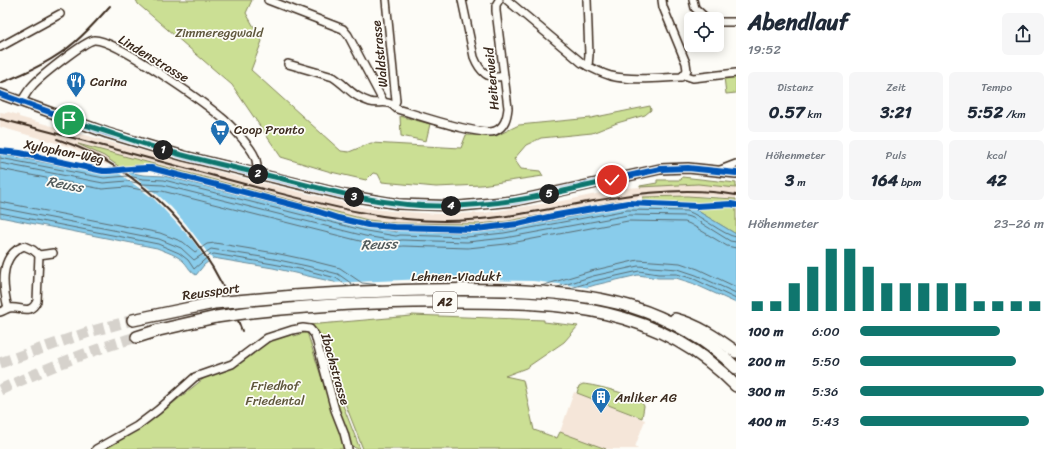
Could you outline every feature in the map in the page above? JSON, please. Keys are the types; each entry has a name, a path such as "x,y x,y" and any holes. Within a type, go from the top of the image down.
{"highway":[{"name":"Lehnen-Viadukt","path":"294,296 401,290 482,289 562,294 618,303 654,315"},
{"name":"Reussport","path":"133,320 214,304 294,296"},
{"name":"A2","path":"138,336 216,317 303,307 427,301 520,302 558,305 586,309 625,318 665,334 716,366 736,386"},
{"path":"654,315 686,322 704,330 736,352"},
{"name":"A2","path":"654,315 682,328 698,338 736,368"}],"main road":[{"path":"0,94 59,116 184,156 257,169 366,199 398,204 443,206 480,205 520,200 650,171 676,168 736,173"}],"street":[{"path":"268,0 343,29 348,35 383,101"},
{"name":"Waldstrasse","path":"386,0 396,101 394,106"},
{"path":"462,0 476,64 485,74 491,77 504,76"},
{"name":"Heiterweid","path":"288,64 333,77 356,96 372,102 383,101 397,109 474,130 488,132 495,131 502,126 507,118 508,108 496,11 496,5 499,0"},
{"path":"507,0 573,56 588,66 611,76 630,78 681,77 684,75 693,78 736,73"},
{"path":"587,0 588,66"},
{"path":"662,0 663,7 686,63 687,70 684,75"},
{"path":"694,0 695,8 699,12"},
{"path":"0,47 60,14"},
{"path":"724,22 736,22"},
{"name":"Lindenstrasse","path":"21,102 26,93 34,84 64,59 86,43 91,41 100,41 119,49 181,87 222,118 253,153 257,169"},
{"path":"717,171 736,164"},
{"path":"8,308 1,272 2,263 7,255 14,249 24,246 33,250 39,255 53,253"},
{"path":"0,312 8,308 27,310 34,306 37,301 39,255"},
{"name":"Ibachstrasse","path":"96,449 137,426 174,396 192,378 232,364 267,338 303,328 310,329 314,335 335,410 348,449"}],"shaded area":[{"path":"0,112 8,112 19,115 19,117 239,177 366,208 440,214 484,213 568,200 624,188 698,184 736,188 736,199 711,196 643,197 638,198 637,201 617,201 508,221 478,224 455,225 379,222 80,144 110,160 107,165 70,147 0,127"},
{"path":"574,392 645,420 635,447 638,449 606,449 560,432"}],"green space":[{"name":"Zimmereggwald","path":"136,0 252,0 246,13 262,41 251,70 341,151 349,152 371,143 461,148 466,135 496,136 519,125 591,118 650,106 651,110 645,115 617,123 592,133 541,138 526,145 514,159 521,169 540,171 543,176 481,185 436,187 382,182 378,174 373,173 366,180 331,172 281,157 232,85 138,4"},
{"path":"736,76 736,93 726,94 724,77"},
{"path":"400,116 430,124 426,141 401,136"},
{"path":"78,144 368,220 396,223 478,224 508,221 617,201 625,201 518,222 468,228 375,224 151,166 137,165 121,168 104,156"},
{"path":"682,177 736,183 736,188 698,184 640,187 657,183 657,180 681,180"},
{"path":"687,196 736,199 736,203 643,202 643,197"},
{"path":"696,205 736,206 736,234 696,210"},
{"path":"412,315 544,320 544,322 578,326 564,342 526,368 505,376 523,380 534,430 557,438 560,432 606,449 363,449 327,357 322,340 308,325"},
{"name":"Friedhof Friedental","path":"307,332 332,411 340,429 345,449 104,449 157,416 203,379 266,341 293,333 294,336"},
{"path":"326,362 360,449 353,446 350,449"},
{"path":"583,384 606,388 634,398 644,406 642,418 577,393 579,386"}],"water":[{"name":"Reuss","path":"0,154 104,174 128,172 143,175 164,176 367,227 397,232 397,230 466,233 504,230 627,206 687,207 696,210 736,234 736,303 692,283 676,278 658,278 638,275 595,285 536,303 356,297 334,282 273,268 213,258 204,265 196,275 179,258 157,248 0,217"}],"pier":[{"path":"124,170 158,195 171,207 213,260 209,264 193,241 154,199 116,171"},
{"path":"427,279 533,281 593,288 536,305 449,308 356,299 329,283"}],"tunnel":[{"path":"0,363 89,332 133,320"},
{"path":"0,390 68,360 137,337"}],"railway":[{"path":"0,83 30,70 67,49 80,38 110,6"},
{"path":"0,119 307,200 352,211 398,218 444,221 481,219 517,215 626,196 663,192 699,191 736,195"},
{"path":"57,139 89,152 119,169 147,190 172,213 194,239 213,268 229,299 242,331"}],"cycle path":[{"path":"0,94 107,133 184,156 345,195 398,204 460,206 515,201 660,169 688,168 736,173"},
{"name":"Xylophon-Weg","path":"0,151 20,153 103,171 151,168 313,210 338,218 368,225 394,227 476,229 518,224 557,215 628,203 697,206 736,205"}],"place":[{"name":"Carina","path":"76,98"},
{"name":"Coop Pronto","path":"220,146"},
{"name":"Anliker AG","path":"601,414"}],"route":[{"path":"69,120 184,156 272,176 345,195 398,204 443,206 498,203 531,198 612,180"}]}
